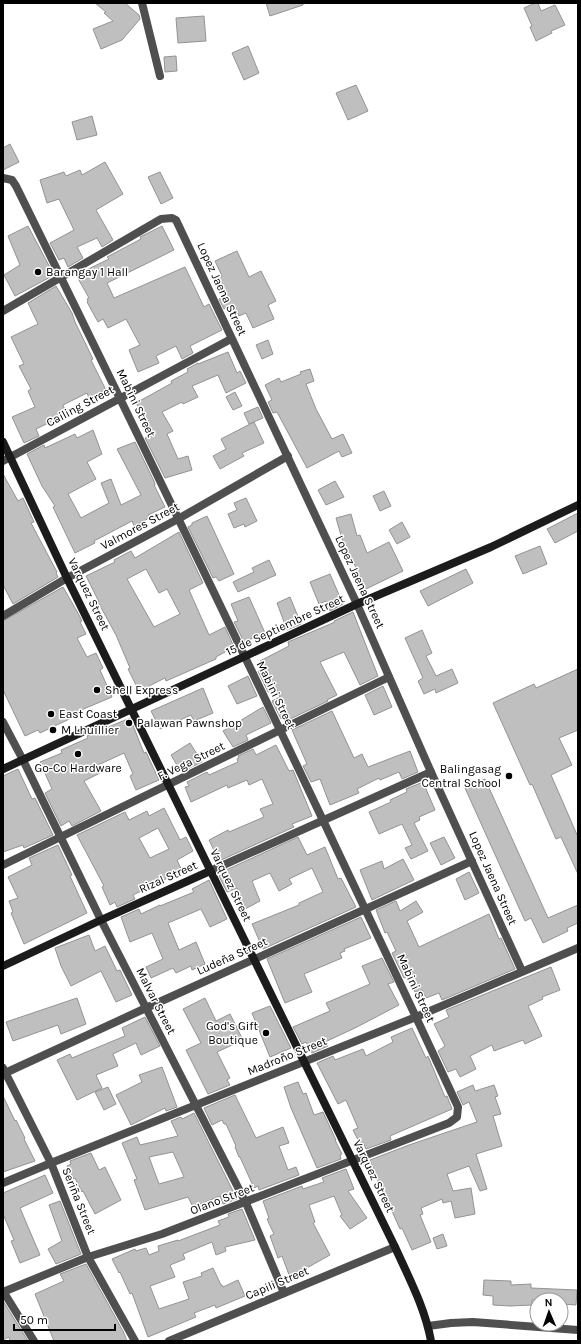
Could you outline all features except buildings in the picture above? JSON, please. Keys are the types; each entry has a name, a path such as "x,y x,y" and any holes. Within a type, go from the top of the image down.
{"street":[{"path":"142,3 160,76"},
{"name":"Mabini Street","path":"3,178 12,180 16,186 121,398 366,910 458,1107 458,1117 449,1124"},
{"name":"Lopez Jaena Street","path":"61,277 161,220 172,218 176,220 357,604 431,772 522,971"},
{"path":"3,311 61,277"},
{"name":"Cailing Street","path":"6,459 231,339"},
{"name":"Varquez Street","path":"3,442 6,459 132,709 395,1247 416,1294 428,1326 431,1341"},
{"name":"Valmores Street","path":"3,616 67,578 178,519 288,456"},
{"name":"15 de Septiembre Street","path":"3,769 357,604 491,547 578,505"},
{"name":"F. Vega Street","path":"3,865 389,677"},
{"name":"Malvar Street","path":"3,722 101,920 246,1203 284,1293"},
{"name":"Rizal Street","path":"3,966 101,920 431,772"},
{"name":"Ludeña Street","path":"4,1072 472,862"},
{"name":"Madroño Street","path":"3,1183 416,1017 578,948"},
{"name":"Seriña Street","path":"4,1072 51,1163 88,1257 135,1341"},
{"name":"Olano Street","path":"3,1291 88,1257 162,1234 246,1203 353,1160 449,1124"},
{"name":"Capili Street","path":"169,1341 395,1247"},
{"path":"3,1291 34,1341"},
{"path":"428,1326 473,1322 578,1330"}],"place":[{"name":"Barangay 1 Hall","path":"38,272"},
{"name":"Shell Express","path":"97,690"},
{"name":"East Coast","path":"51,714"},
{"name":"Palawan Pawnshop","path":"129,723"},
{"name":"M Lhuillier","path":"53,730"},
{"name":"Go-Co Hardware","path":"78,754"},
{"name":"Balingasag Central School","path":"509,776"},
{"name":"God's Gift Boutique","path":"266,1033"}]}
